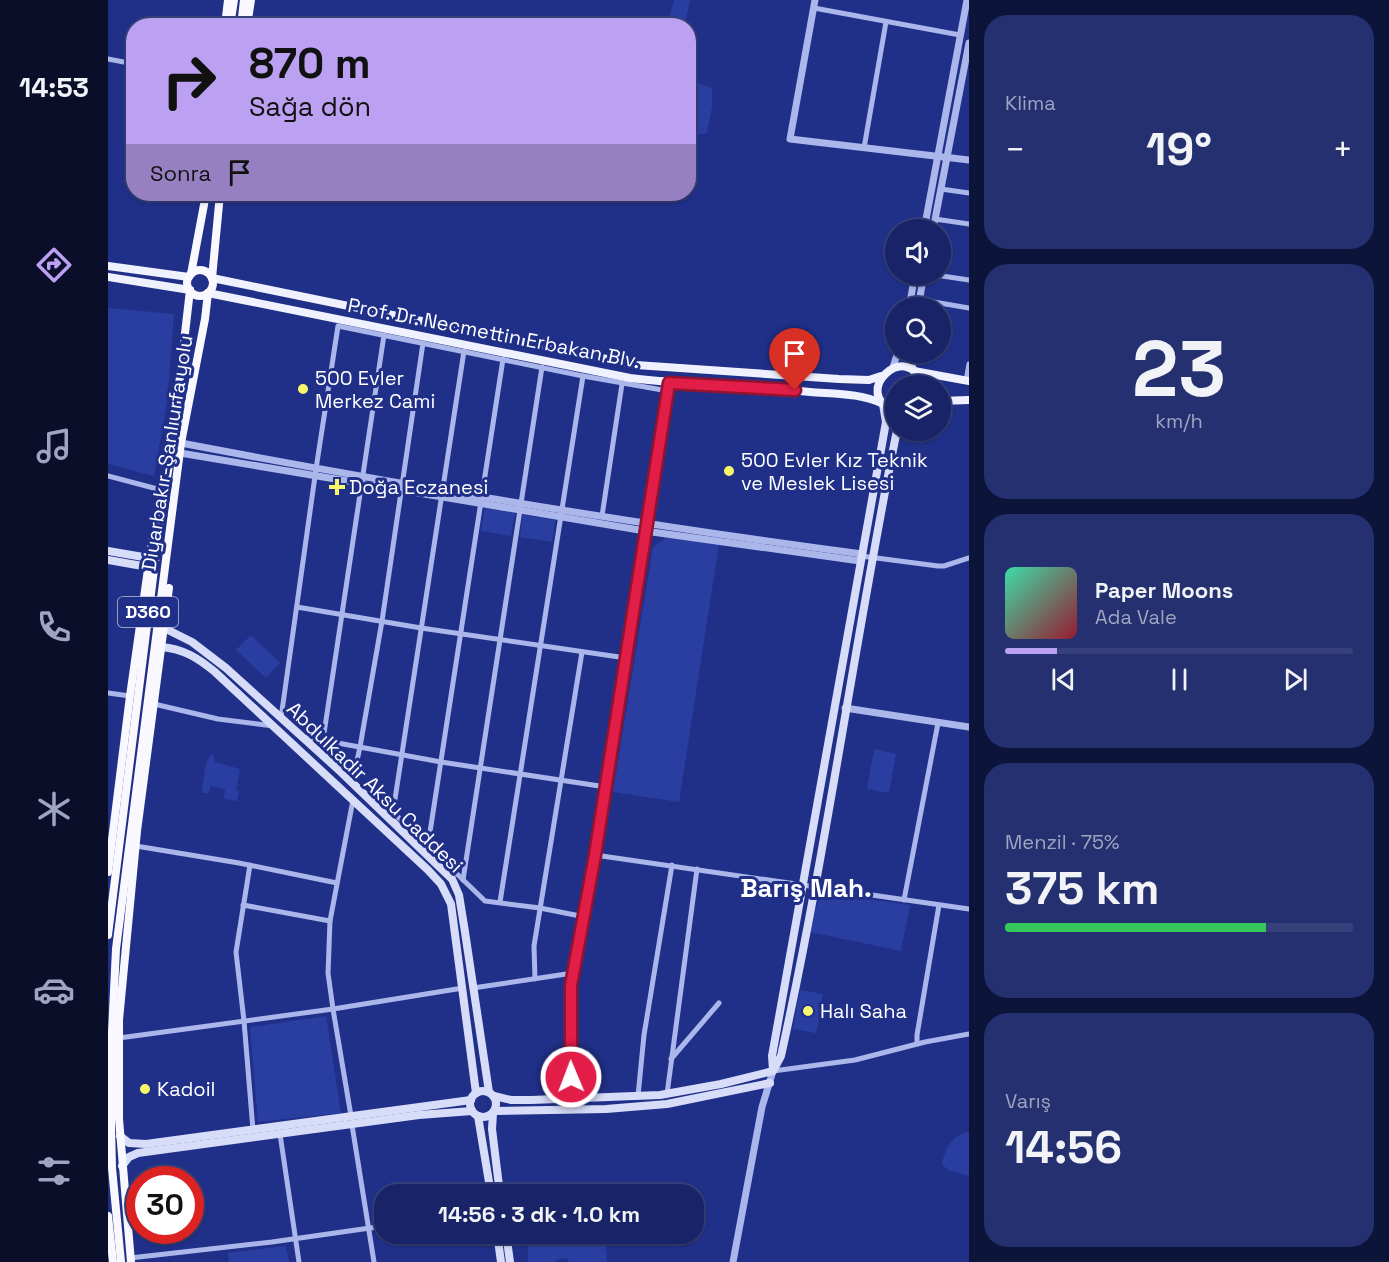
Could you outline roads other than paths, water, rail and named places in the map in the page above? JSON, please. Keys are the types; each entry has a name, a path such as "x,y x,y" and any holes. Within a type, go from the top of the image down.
{"highway":[{"path":"226,18 228,0"},
{"path":"232,18 234,0"},
{"path":"242,18 244,0"},
{"path":"248,18 251,0"},
{"name":"D360","path":"190,290 188,283 205,201"},
{"name":"D360","path":"208,293 213,286 219,201"},
{"path":"190,275 197,270 204,270 212,278"},
{"path":"190,290 196,294 208,293"},
{"name":"Diyarbakır-Şanlıurfa yolu","path":"108,935 190,290"},
{"name":"Diyarbakır-Şanlıurfa yolu","path":"121,1262 112,1168 111,1124 111,1053 116,949 180,453 208,293"},
{"path":"130,1260 120,1136 119,1038 123,967 175,541 172,521"},
{"path":"108,872 112,814 148,563 154,532 160,522"},
{"path":"108,1216 113,1262"}],"main road":[{"path":"108,266 190,275"},
{"path":"108,277 190,290"},
{"name":"Prof. Dr. Necmettin Erbakan Blv.","path":"212,278 636,365 839,379 869,380 881,376"},
{"name":"Prof. Dr. Necmettin Erbakan Blv.","path":"208,293 668,387 771,388 865,396 883,404"},
{"path":"773,1071 772,1056 886,423 883,404 877,390 881,376 893,367 968,381"},
{"path":"914,371 918,375"},
{"path":"951,400 969,400"},
{"path":"122,1168 129,1157 138,1153 280,1134 471,1100 476,1093 492,1094 511,1100 667,1094 773,1071 781,1056 815,887 845,708 895,441"},
{"path":"108,551 148,563"},
{"path":"108,560 148,563"},
{"name":"Abdulkadir Aksu Caddesi","path":"164,628 185,639 219,663 426,848 447,872 455,885 465,932 492,1094"},
{"path":"175,648 173,644 176,639 185,639"},
{"name":"Abdulkadir Aksu Caddesi","path":"161,646 175,648 197,657 248,700 428,870 447,894 455,929 476,1093"},
{"path":"120,1136 129,1143 146,1144 352,1120 420,1115 475,1114 486,1117 494,1112 661,1105 770,1083"},
{"path":"492,1094 496,1104 492,1129 499,1184"},
{"path":"471,1100 489,1184"},
{"path":"499,1244 501,1262"},
{"path":"508,1244 510,1262"}],"street":[{"path":"815,0 790,139 969,160"},
{"path":"926,219 967,0"},
{"path":"814,8 960,35"},
{"path":"864,148 886,22"},
{"path":"935,219 969,43"},
{"path":"108,59 126,62"},
{"path":"941,189 969,193"},
{"path":"951,221 969,224"},
{"path":"951,277 969,280"},
{"path":"951,305 969,308"},
{"path":"280,718 338,326 622,384 668,387 585,917 573,973 570,1009 571,1077 564,1098"},
{"path":"323,740 384,335"},
{"path":"352,783 382,621 423,343"},
{"path":"464,351 393,812 426,848 485,901 585,917"},
{"path":"426,848 503,359"},
{"path":"893,367 894,363"},
{"path":"911,363 914,371"},
{"path":"968,381 969,364"},
{"path":"463,880 542,367"},
{"path":"500,902 583,376"},
{"path":"602,516 622,384"},
{"path":"182,443 315,472"},
{"path":"180,453 315,472 646,527 861,557 938,566 969,558"},
{"path":"108,476 165,491"},
{"path":"561,512 602,516 646,527"},
{"path":"297,607 626,658"},
{"path":"535,979 534,955 540,908 582,652"},
{"path":"108,693 130,696"},
{"path":"154,704 218,719 274,726"},
{"path":"845,708 969,727"},
{"path":"904,900 938,723"},
{"path":"300,736 441,762 606,787"},
{"path":"353,800 330,921 328,973 374,1262"},
{"path":"136,846 250,865 337,883"},
{"path":"595,855 969,909"},
{"path":"250,865 236,952 253,1130"},
{"path":"638,1096 644,1035 672,865"},
{"path":"667,1094 697,869"},
{"path":"243,905 330,921"},
{"path":"917,1044 939,905"},
{"path":"473,988 573,973"},
{"path":"119,1038 333,1009 463,988"},
{"path":"670,1060 719,1002"},
{"path":"733,1262 762,1107 773,1071 855,1060 917,1044 969,1034"},
{"path":"280,1134 299,1262"},
{"path":"130,1260 374,1227"}],"place":[{"name":"500 Evler Merkez Cami","path":"303,389"},
{"name":"500 Evler Kız Teknik ve Meslek Lisesi","path":"729,471"},
{"name":"Doğa Eczanesi","path":"337,487"},
{"name":"Halı Saha","path":"808,1011"},
{"name":"Kadoil","path":"145,1089"}],"district":[{"name":"Barış Mah.","path":"806,888"}]}
